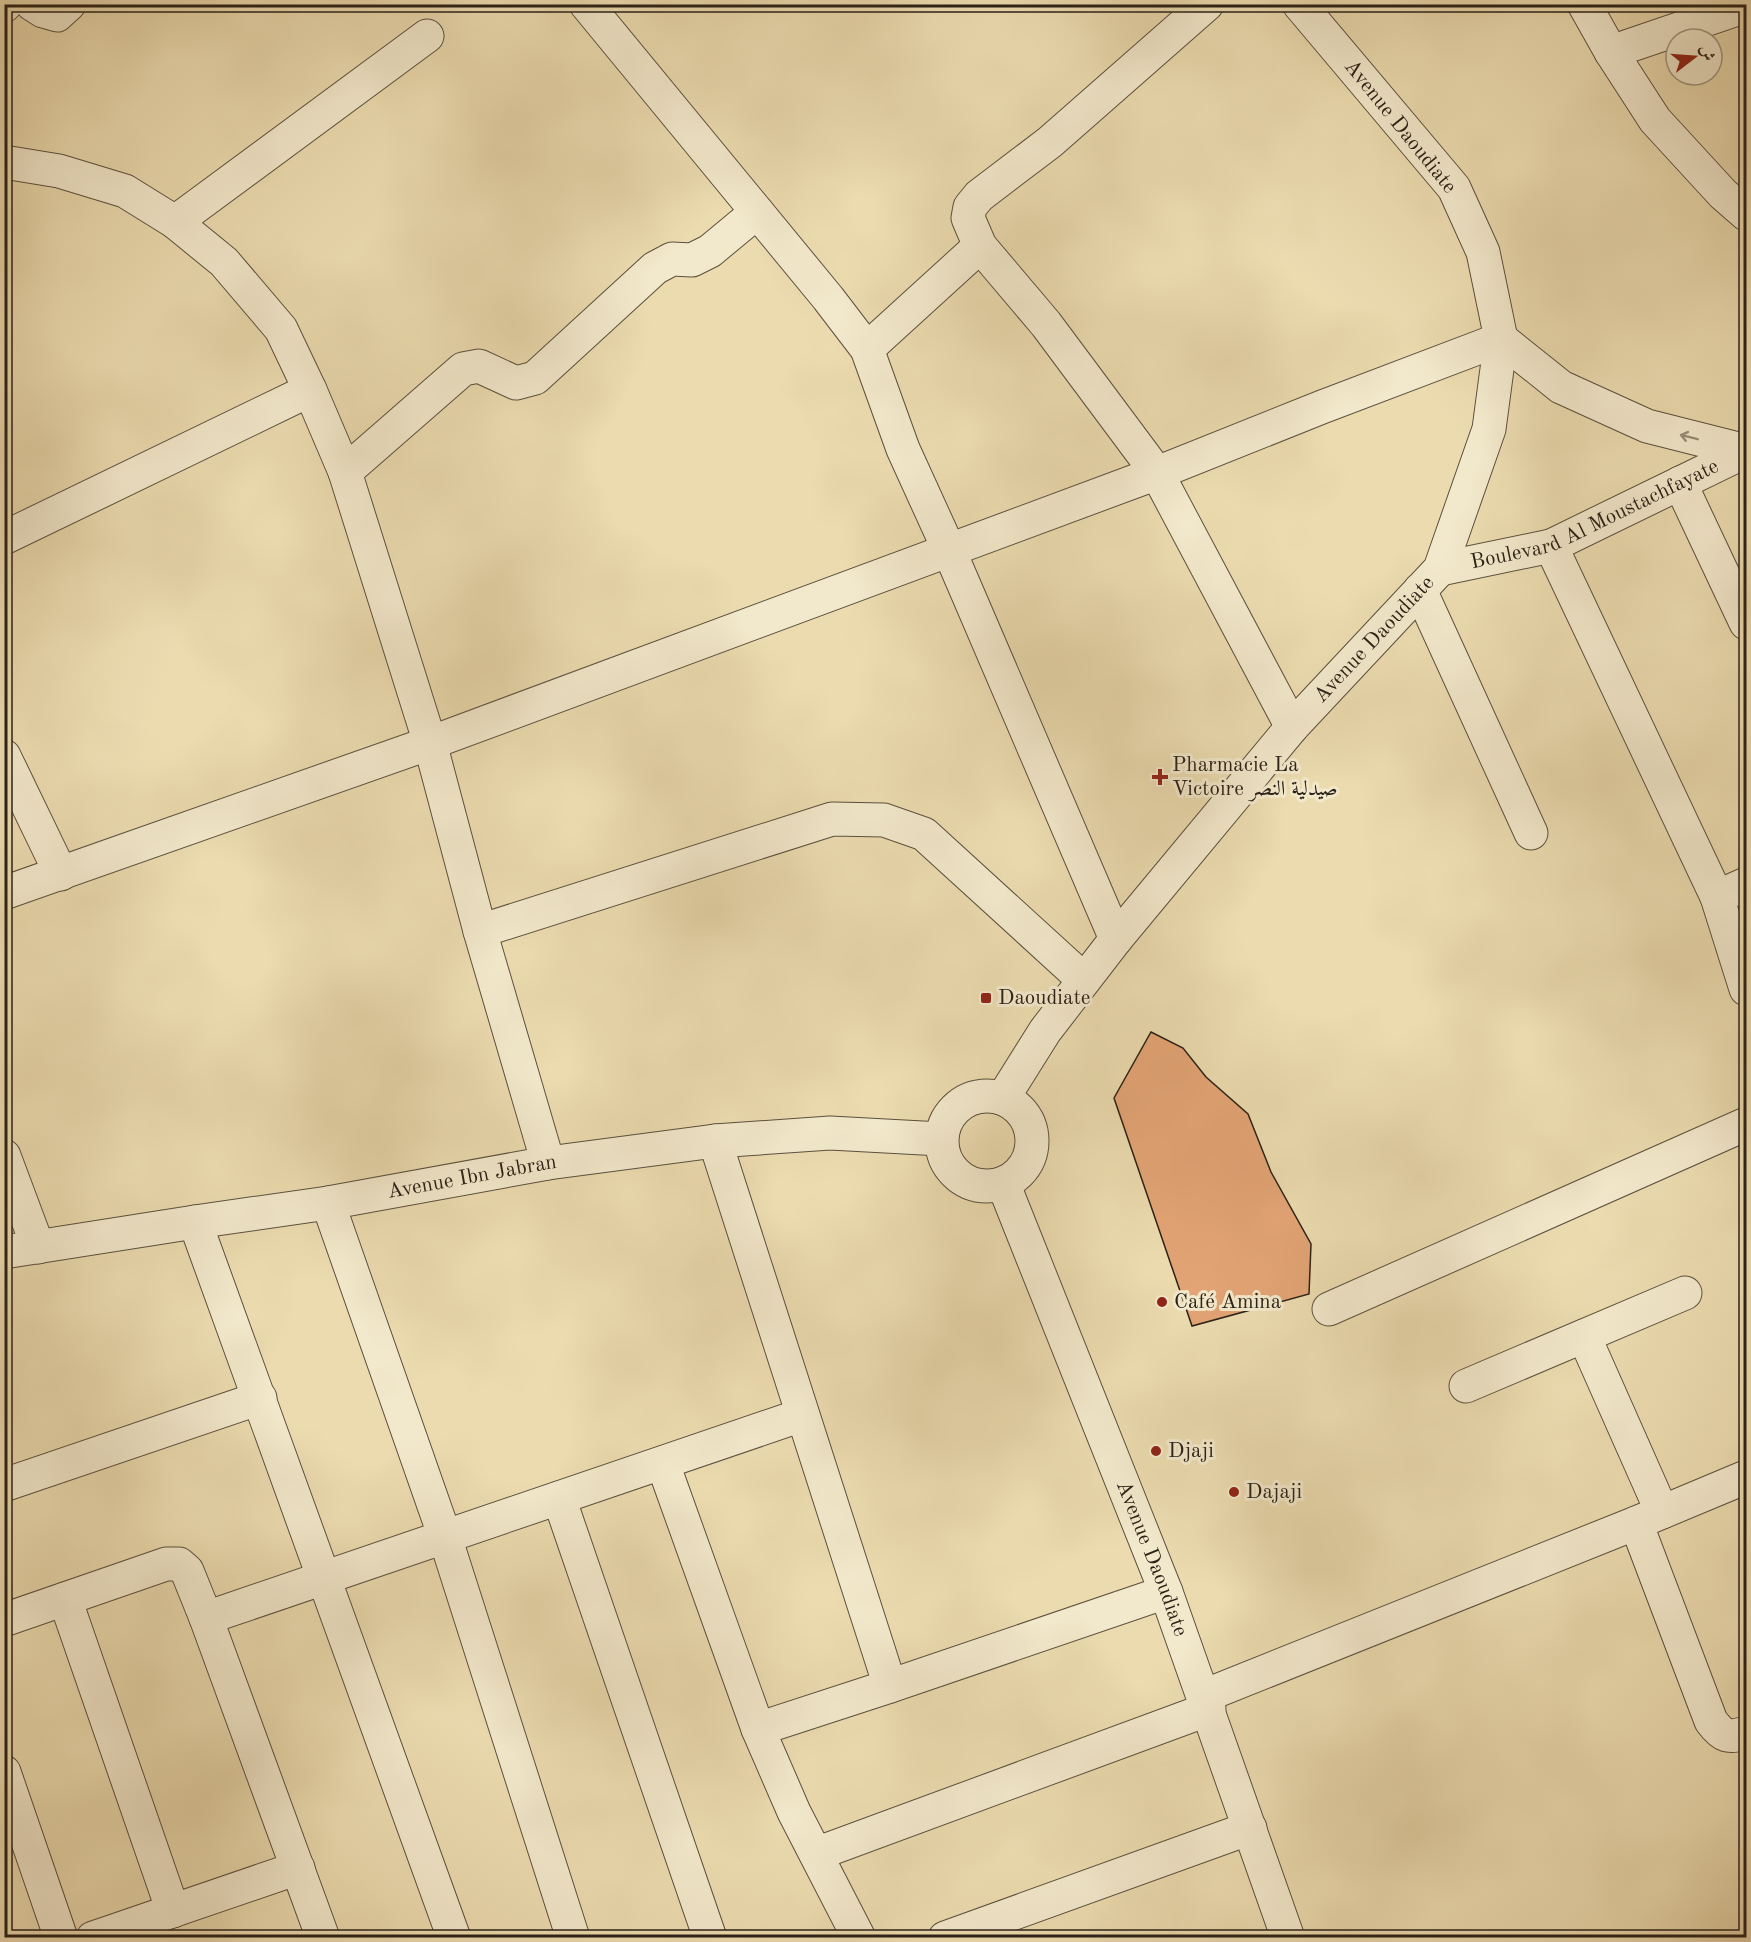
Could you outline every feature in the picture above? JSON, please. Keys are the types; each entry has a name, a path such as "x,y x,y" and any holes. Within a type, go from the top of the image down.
{"street":[{"path":"32,4 43,11 57,15 69,4"},
{"path":"1207,4 1050,142 979,196 970,207 968,218 980,246 1046,324 1157,473 1292,727"},
{"name":"Avenue Daoudiate","path":"1003,1098 1046,1031 1116,939 1292,727 1430,579 1489,429 1501,339 1482,252 1454,188 1299,4"},
{"path":"1584,4 1611,52 1655,120 1723,195 1746,214"},
{"path":"590,6 867,349 903,449 949,550 1116,939"},
{"path":"1611,52 1746,6"},
{"path":"175,222 427,36"},
{"path":"4,162 59,171 125,191 175,222 224,262 281,329 345,472 430,743 480,931 548,1163"},
{"path":"345,472 463,369 479,366 516,383 535,378 655,268 672,259 692,260 710,251 757,212"},
{"path":"867,349 980,246"},
{"path":"4,893 430,743 1157,473 1334,402 1501,339"},
{"name":"Boulevard Al Moustachfayate","path":"1501,339 1561,387 1647,426 1746,451"},
{"path":"4,538 310,390"},
{"name":"Boulevard Al Moustachfayate","path":"1430,579 1551,546 1746,451"},
{"path":"1680,483 1746,623"},
{"path":"1551,546 1717,897 1746,989"},
{"path":"1430,579 1532,833"},
{"path":"4,756 62,874"},
{"path":"480,931 832,819 884,820 924,834 1084,980"},
{"path":"1717,897 1746,884"},
{"path":"982,1095 1003,1098 1021,1111 1030,1130 1031,1151 1021,1171 1004,1184 986,1187 968,1183 953,1172 944,1156 941,1138 947,1118 962,1102 982,1095"},
{"path":"1329,1309 1746,1124"},
{"name":"Avenue Ibn Jabran","path":"4,1252 328,1203 548,1163 715,1141 830,1133 941,1138"},
{"path":"715,1141 890,1686"},
{"path":"4,1156 38,1247"},
{"name":"Avenue Daoudiate","path":"1004,1184 1166,1592 1288,1938"},
{"path":"328,1203 445,1537 573,1938"},
{"path":"195,1222 454,1938"},
{"path":"1466,1386 1685,1293"},
{"path":"1584,1336 1649,1518 1711,1721 1720,1733 1732,1737 1746,1733"},
{"path":"4,1485 260,1398"},
{"path":"206,1618 802,1415"},
{"path":"663,1464 758,1729 794,1812 860,1938"},
{"path":"816,1854 1207,1703 1746,1477"},
{"path":"559,1498 711,1938"},
{"path":"4,1620 166,1564 179,1564 187,1571 323,1938"},
{"path":"758,1729 1166,1592"},
{"path":"65,1599 173,1911"},
{"path":"4,1772 61,1938"},
{"path":"945,1938 1250,1828"},
{"path":"93,1938 298,1868"}],"building":[{"path":"1151,1032 1183,1048 1206,1077 1248,1114 1271,1172 1311,1244 1309,1294 1192,1326 1114,1098"}],"place":[{"name":"Pharmacie La Victoire صيدلية النصر","path":"1160,777"},
{"name":"Daoudiate","path":"986,998"},
{"name":"Café Amina","path":"1162,1302"},
{"name":"Djaji","path":"1156,1451"},
{"name":"Dajaji","path":"1234,1492"}]}
